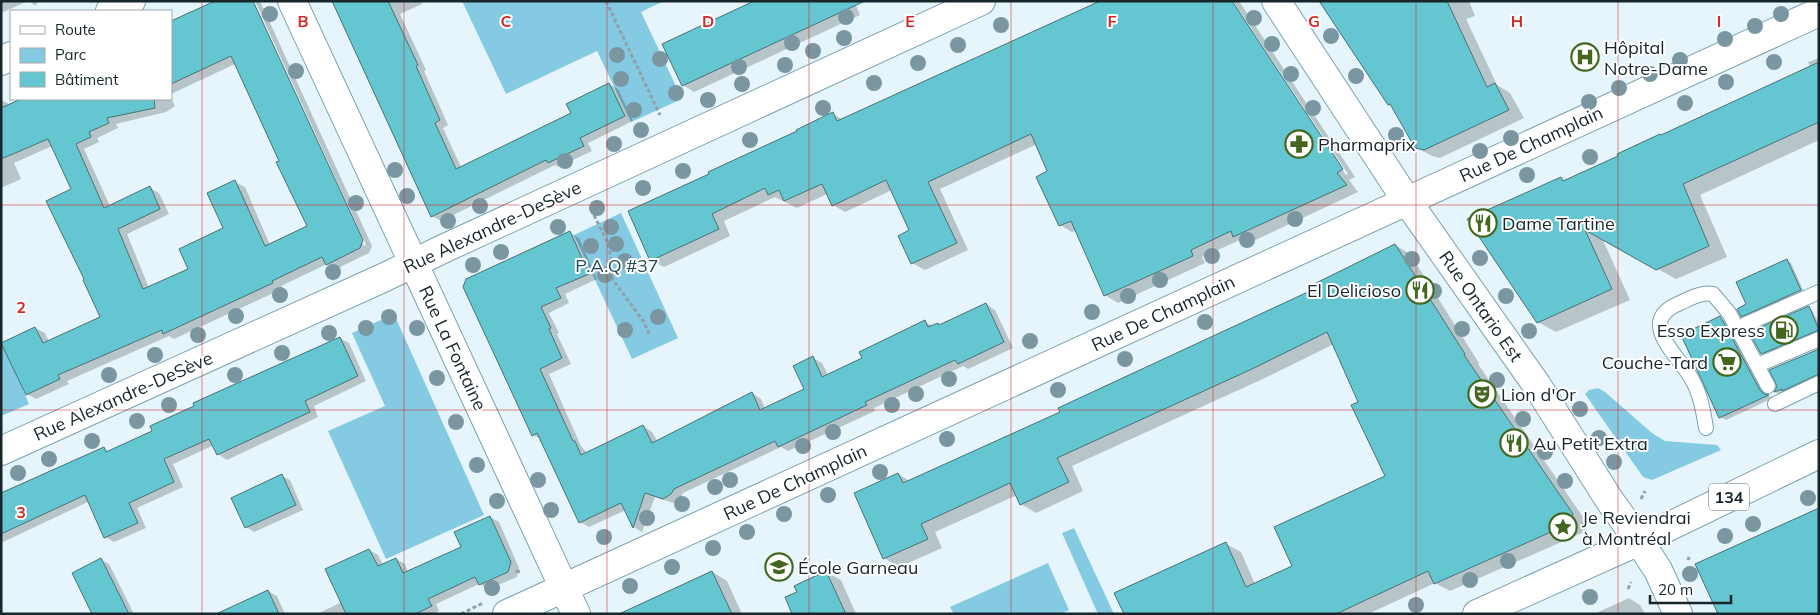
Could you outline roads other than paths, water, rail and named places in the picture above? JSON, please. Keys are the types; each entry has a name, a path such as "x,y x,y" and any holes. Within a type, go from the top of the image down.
{"street":[{"path":"112,10 132,1"},
{"name":"Rue La Fontaine","path":"292,1 576,614"},
{"name":"Rue Alexandre-DeSève","path":"1,451 981,1"},
{"name":"Rue Ontario Est","path":"1276,1 1407,201 1536,384 1610,501 1639,540 1658,570 1678,614"},
{"name":"Rue De Champlain","path":"507,614 1819,12"},
{"name":"134","path":"1477,614 1639,540 1819,454"}],"lane":[{"path":"1746,324 1819,292"},
{"path":"1706,428 1702,403 1691,377 1661,337 1659,324 1670,307 1704,293 1713,294 1728,314 1768,386"},
{"path":"1760,364 1819,338"},
{"path":"1775,404 1819,383"}],"place":[{"name":"Hôpital Notre-Dame","path":"1585,57"},
{"name":"Pharmaprix","path":"1299,144"},
{"name":"Dame Tartine","path":"1483,223"},
{"name":"El Delicioso","path":"1420,290"},
{"name":"Esso Express","path":"1784,330"},
{"name":"Couche-Tard","path":"1727,362"},
{"name":"Lion d'Or","path":"1482,394"},
{"name":"Au Petit Extra","path":"1514,443"},
{"name":"Je Reviendrai à Montréal","path":"1563,527"},
{"name":"École Garneau","path":"779,567"}],"park label":[{"name":"P.A.Q #37","path":"617,265"}]}
